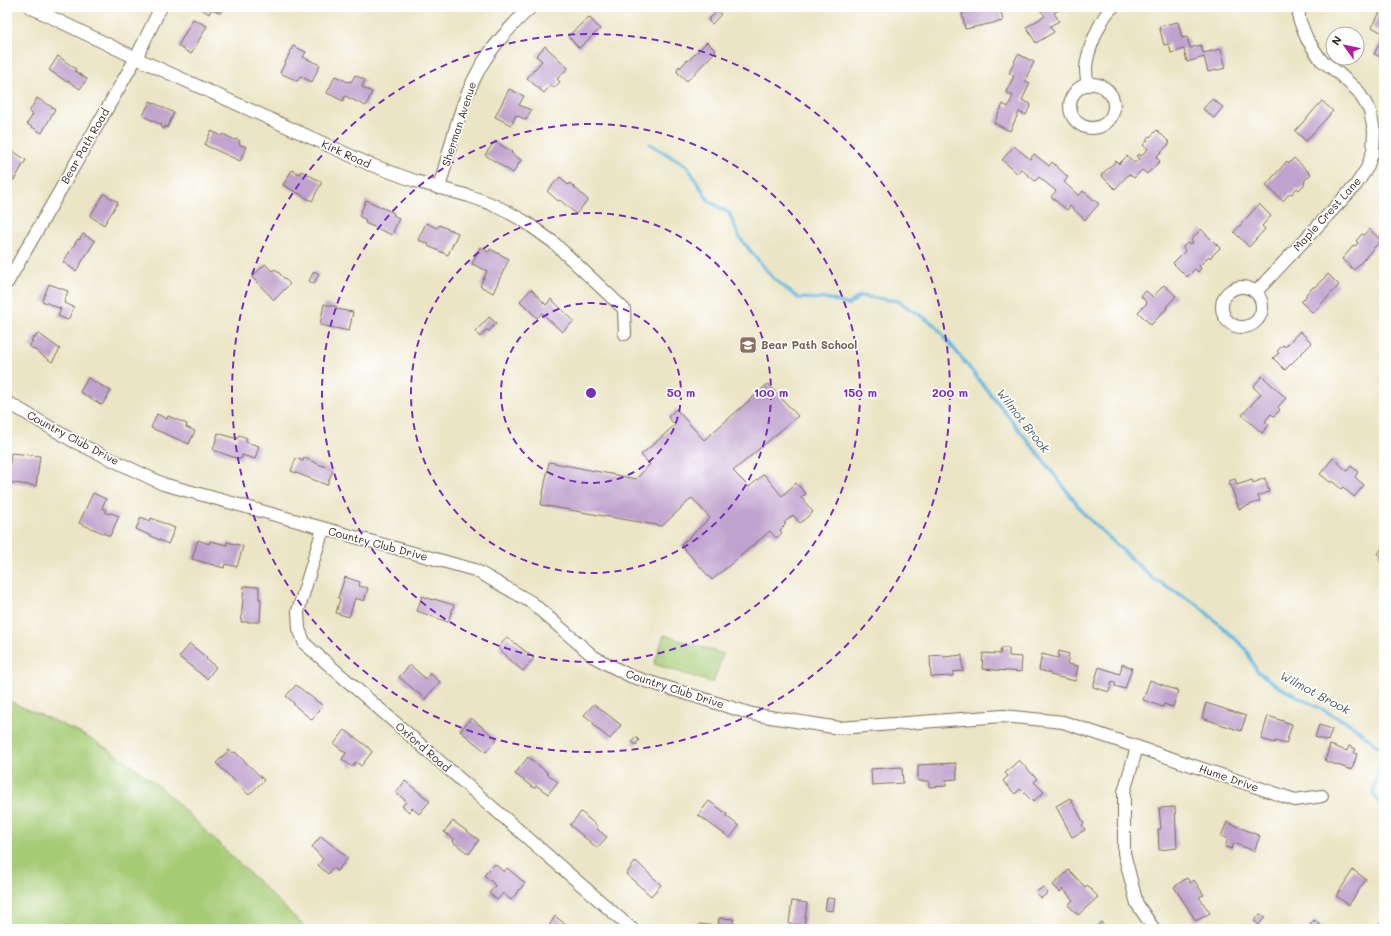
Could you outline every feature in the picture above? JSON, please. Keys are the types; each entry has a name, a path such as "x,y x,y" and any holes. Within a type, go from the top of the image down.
{"street":[{"name":"Kirk Road","path":"30,7 136,58 374,166 415,181 489,203 506,211 524,221 553,242 624,309 625,334"},
{"name":"Bear Path Road","path":"7,283 136,58 161,7"},
{"name":"Sherman Avenue","path":"439,188 456,128 466,98 476,75 498,41 531,7"},
{"path":"1088,85 1086,68 1095,34 1108,11 1113,7"},
{"name":"Maple Crest Lane","path":"1256,292 1356,184 1367,168 1373,151 1374,131 1370,111 1358,91 1321,60 1304,32 1299,19 1299,7"},
{"name":"Country Club Drive","path":"7,402 75,442 162,484 323,530 475,570 531,602 594,657 624,673 752,714 839,728 1003,716 1063,722 1137,747"},
{"name":"Oxford Road","path":"323,530 298,611 299,629 305,644 632,929"},
{"path":"1137,747 1124,792 1124,853 1137,904 1154,929"},
{"name":"Hume Drive","path":"1137,747 1295,800 1322,796"}],"green space":[{"path":"664,635 723,654 713,683 654,664"},
{"path":"7,700 87,737 118,755 155,783 307,929 7,929"}],"building":[{"path":"198,7 224,7 220,13 212,9 209,14"},
{"path":"616,7 624,7 620,11"},
{"path":"983,7 1000,7 1003,21 965,29 962,13"},
{"path":"1045,7 1063,7 1054,13 1059,21 1050,26 1054,32 1036,43 1026,27 1045,16 1040,10"},
{"path":"1384,7 1384,34 1372,27"},
{"path":"717,11 721,14 712,24 708,20"},
{"path":"589,17 600,29 579,48 568,36"},
{"path":"193,19 207,26 191,54 178,46"},
{"path":"1178,22 1182,38 1187,37 1190,48 1201,45 1203,53 1221,49 1226,68 1208,72 1204,57 1187,62 1184,49 1171,53 1169,44 1164,45 1159,26"},
{"path":"1383,36 1384,37 1384,59 1374,54"},
{"path":"707,42 716,51 687,81 677,72 677,69 679,66 680,68 687,60 688,61"},
{"path":"293,46 306,52 303,57 320,65 312,82 300,76 298,81 280,73"},
{"path":"545,46 568,68 557,79 560,82 554,88 551,85 544,93 527,78 542,61 536,56"},
{"path":"1018,54 1034,62 1025,81 1030,83 1022,100 1031,104 1026,115 1019,112 1010,131 994,123 1003,104 1008,107 1013,96 1006,92 1014,76 1009,73"},
{"path":"58,56 87,79 80,89 49,70"},
{"path":"355,75 365,80 362,87 372,92 366,106 345,96 343,101 327,93 335,76 351,82"},
{"path":"509,89 524,96 519,105 531,110 526,120 516,115 511,125 495,117"},
{"path":"37,98 55,109 42,133 27,124 33,114 29,112"},
{"path":"1212,99 1223,107 1214,118 1203,109"},
{"path":"150,101 174,113 167,128 165,126 164,129 161,127 162,125 143,116"},
{"path":"1322,101 1333,111 1306,141 1295,131"},
{"path":"1157,130 1170,143 1156,157 1160,161 1147,174 1142,170 1134,178 1129,174 1115,189 1101,175 1116,161 1119,164 1127,156 1135,163 1139,159 1136,156 1139,154 1141,156 1148,149 1143,145 1148,140 1146,139"},
{"path":"211,131 222,136 223,134 235,140 236,139 240,141 239,144 246,147 240,161 205,145"},
{"path":"495,141 521,160 513,173 485,155"},
{"path":"1014,146 1030,159 1034,154 1049,166 1052,162 1068,177 1064,182 1079,196 1083,191 1099,204 1085,220 1070,206 1067,210 1051,197 1056,191 1039,177 1035,181 1021,169 1017,173 1002,160"},
{"path":"13,151 26,160 14,180 7,176 7,161"},
{"path":"1294,158 1311,174 1299,190 1297,188 1283,201 1266,185 1287,161 1289,163"},
{"path":"292,170 299,174 301,171 322,182 312,201 283,185"},
{"path":"560,177 568,185 570,183 588,200 576,214 547,191"},
{"path":"104,194 118,202 104,225 90,216"},
{"path":"366,200 394,213 393,215 399,218 392,235 365,223 366,220 359,216"},
{"path":"1259,204 1271,216 1262,226 1265,229 1249,247 1234,232"},
{"path":"426,223 437,228 439,225 458,233 448,255 428,246 429,244 418,240"},
{"path":"1201,229 1220,248 1199,266 1201,268 1198,272 1195,269 1187,277 1173,263 1185,251 1183,247 1187,243 1193,243 1191,240"},
{"path":"1369,229 1381,240 1354,270 1342,259 1354,245 1355,246 1358,243 1356,241 1362,234 1364,235"},
{"path":"83,234 95,241 76,271 63,262"},
{"path":"480,247 489,252 490,249 509,259 493,293 480,286 487,271 472,264"},
{"path":"265,264 272,271 275,269 290,284 274,300 252,277"},
{"path":"314,271 319,274 314,284 309,281"},
{"path":"1328,274 1339,285 1313,313 1301,302 1306,297 1306,294"},
{"path":"49,284 68,291 64,303 74,307 68,320 58,316 61,309 42,301"},
{"path":"1164,285 1176,296 1151,325 1138,312 1147,303 1141,296 1146,291 1153,297"},
{"path":"531,289 546,305 551,299 574,321 562,332 542,313 537,318 520,301"},
{"path":"324,304 337,307 336,309 353,312 349,331 320,325"},
{"path":"489,317 496,323 489,331 486,330 480,337 475,332"},
{"path":"1300,331 1312,343 1285,370 1273,358 1279,353 1277,351 1283,345 1285,347"},
{"path":"38,333 60,349 52,362 29,346 33,341 31,340 33,337 35,338"},
{"path":"1262,376 1286,398 1278,407 1280,410 1274,416 1271,414 1265,421 1269,425 1262,433 1242,415 1261,394 1253,387"},
{"path":"88,378 111,391 102,405 80,392"},
{"name":"Bear Path School","path":"768,384 798,416 733,471 749,487 764,474 782,496 796,483 806,494 801,497 813,512 800,523 793,515 784,523 786,524 780,530 782,533 776,538 770,531 712,580 681,545 710,518 692,498 662,526 541,505 549,462 636,479 650,464 641,455 675,425 668,417 676,409 704,440"},
{"path":"157,414 167,419 168,416 187,424 186,427 195,431 189,444 151,428"},
{"path":"218,433 237,439 239,435 247,438 246,442 259,446 255,459 242,455 242,458 239,459 213,450"},
{"path":"11,453 40,456 36,486 7,482 7,468 9,469"},
{"path":"296,458 303,461 304,458 333,470 327,485 291,471"},
{"path":"1333,458 1347,471 1351,466 1358,472 1355,477 1364,485 1354,497 1343,487 1341,489 1320,474"},
{"path":"1265,478 1269,492 1258,496 1260,501 1239,509 1229,481 1235,479 1237,485 1252,480 1253,483"},
{"path":"93,493 106,499 102,508 106,510 105,512 119,516 110,536 79,523"},
{"path":"141,517 150,521 151,518 175,528 168,544 136,529"},
{"path":"198,540 209,544 210,541 227,545 227,542 243,546 237,567 225,564 224,568 192,559"},
{"path":"1384,545 1384,558 1378,554"},
{"path":"345,577 360,582 359,586 368,588 364,601 355,598 349,617 336,613 340,599 338,598"},
{"path":"244,586 259,587 259,599 261,599 260,622 241,622"},
{"path":"422,596 454,605 448,622 417,611"},
{"path":"507,637 534,658 523,671 507,658 507,656 498,648"},
{"path":"190,644 216,667 207,679 179,657"},
{"path":"1001,648 1009,648 1009,656 1022,657 1021,672 982,669 983,653 1000,654"},
{"path":"1059,651 1069,654 1067,664 1078,666 1075,681 1050,675 1050,673 1039,670 1042,654 1058,658"},
{"path":"943,655 944,657 962,655 963,671 953,672 953,676 931,677 930,656"},
{"path":"1122,664 1132,668 1125,689 1115,686 1116,684 1112,682 1109,692 1093,687 1099,667 1120,674"},
{"path":"410,665 426,679 430,673 440,682 425,699 399,677"},
{"path":"1150,680 1178,691 1173,707 1164,704 1163,707 1143,700"},
{"path":"296,685 323,706 312,720 286,696"},
{"path":"1206,703 1246,716 1241,731 1202,718"},
{"path":"594,704 621,725 610,739 594,726 593,722 584,715"},
{"path":"1268,716 1292,724 1286,744 1261,739"},
{"path":"471,718 497,739 486,752 460,731"},
{"path":"1319,725 1332,729 1328,741 1315,737"},
{"path":"345,730 368,747 372,752 361,766 356,762 352,767 342,759 346,753 334,744"},
{"path":"635,737 639,740 636,745 632,742"},
{"path":"1330,745 1347,751 1349,746 1356,749 1354,753 1357,754 1352,770 1325,761"},
{"path":"229,750 233,753 235,752 264,780 249,795 216,763"},
{"path":"528,757 558,782 548,794 537,786 534,788 515,774"},
{"path":"1019,760 1037,779 1034,782 1044,792 1033,802 1020,789 1015,794 1003,781 1008,776 1005,773"},
{"path":"956,763 957,779 946,780 946,786 929,787 929,781 918,781 918,765"},
{"path":"902,767 903,783 872,785 871,769"},
{"path":"405,781 430,801 419,814 412,808 409,812 402,806 406,802 396,793"},
{"path":"1070,798 1084,823 1082,825 1085,830 1072,837 1056,806"},
{"path":"709,801 727,814 726,816 739,826 730,838 698,815"},
{"path":"1175,807 1177,848 1159,850 1158,829 1161,829 1159,808"},
{"path":"581,812 607,837 597,848 570,825"},
{"path":"453,821 479,840 469,854 453,842 454,839 444,832"},
{"path":"1227,822 1260,836 1254,851 1234,843 1232,849 1225,847 1228,839 1221,836"},
{"path":"321,836 348,858 337,871 333,868 328,874 318,865 323,859 312,847"},
{"path":"636,861 661,885 651,896 626,874"},
{"path":"495,864 504,872 507,868 525,883 511,900 503,893 497,900 489,893 495,886 484,875"},
{"path":"1069,870 1085,887 1087,885 1098,897 1078,915 1068,905 1073,900 1063,889 1060,892 1053,885"},
{"path":"1353,870 1366,879 1349,905 1336,896"},
{"path":"1187,878 1190,883 1194,880 1204,895 1199,897 1210,913 1196,921 1174,887"},
{"path":"1043,887 1048,893 1041,898 1036,892"},
{"path":"827,898 835,899 833,911 825,910"},
{"path":"792,901 807,903 804,926 789,924"},
{"path":"1260,914 1265,917 1259,925 1254,921"},
{"path":"555,916 571,929 547,929"},
{"path":"719,918 734,919 732,927 739,929 698,929 699,924 718,926"},
{"path":"1314,920 1325,929 1307,929"},
{"path":"1101,922 1108,929 1094,929"},
{"path":"415,925 419,929 411,929"},
{"path":"760,926 772,928 772,929 760,929"}],"waterway":[{"name":"Wilmot Brook","path":"650,144 687,166 709,201 729,213 740,238 772,277 798,298 830,299 848,305 860,296 898,301 935,325 1086,516 1152,578 1198,605 1245,648 1257,671 1279,687 1352,725 1384,751"},
{"name":"Wilmot Brook","path":"1384,757 1379,767 1373,794 1384,808"}],"place":[{"name":"Bear Path School","path":"748,345"}]}
